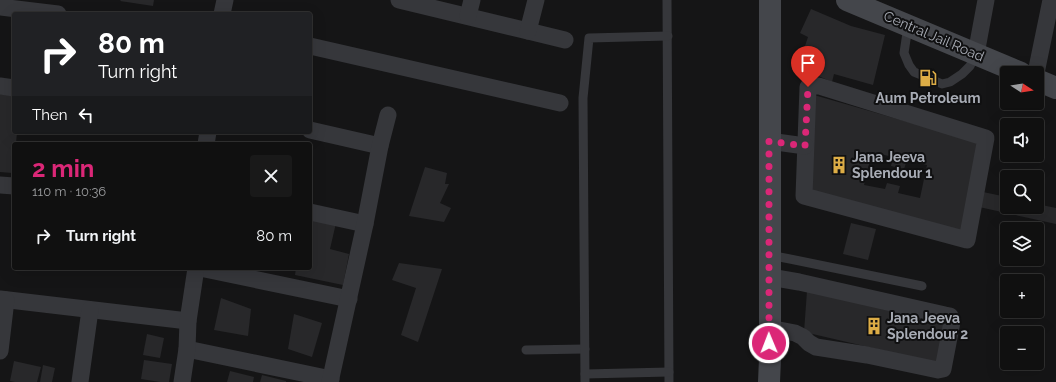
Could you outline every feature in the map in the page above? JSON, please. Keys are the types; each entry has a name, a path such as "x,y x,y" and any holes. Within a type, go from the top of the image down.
{"street":[{"path":"222,12 224,0"},
{"path":"528,31 536,0"},
{"path":"768,382 770,359 770,0"},
{"name":"Central Jail Road","path":"847,0 1004,66"},
{"path":"976,54 986,0"},
{"path":"1037,66 1051,0"},
{"path":"407,1 470,8 528,31 565,40"},
{"path":"0,7 41,12"},
{"path":"312,46 560,103"},
{"path":"1044,83 1056,88"},
{"path":"0,86 12,88"},
{"path":"814,86 819,86 986,138 967,240 804,196 805,146 808,87 814,86"},
{"path":"186,349 331,381 365,224 380,146 388,115"},
{"path":"312,130 380,146"},
{"path":"769,141 805,146"},
{"path":"0,184 12,186"},
{"path":"312,212 365,224"},
{"path":"182,382 188,321 196,270"},
{"path":"210,270 349,299"},
{"path":"769,328 795,333 816,347 866,355 938,370 943,369 952,322 950,316 799,282 770,277"},
{"path":"0,351 3,300 188,321"},
{"path":"80,382 90,310"}],"lane":[{"path":"667,0 669,382"},
{"path":"908,26 904,53 909,65 914,72 942,84 950,82 962,74 970,66 976,54"},
{"path":"668,36 589,38 583,98 585,378 669,372"},
{"path":"769,255 922,286"},
{"path":"526,350 584,349"}],"building":[{"path":"154,0 153,6 120,1"},
{"path":"811,9 851,26 885,35 873,85 834,74 832,82 798,67 808,37 800,33"},
{"path":"0,94 12,96 12,134 17,134 16,142 12,142 12,173 0,172"},
{"name":"Jana Jeeva Splendour 1","path":"814,95 981,143 964,236 809,195","holes":["872,152 893,157 891,166 904,169 907,160 927,165 920,198 898,193 900,186 887,183 885,189 864,185"]},
{"path":"425,167 447,173 445,184 449,184 440,203 451,208 444,222 409,216"},
{"path":"983,192 1000,196 1000,212 979,207"},
{"path":"1044,205 1056,208 1056,224 1011,214 1044,214"},
{"path":"313,220 336,223 330,249 349,254 343,285 295,275 296,270 312,270"},
{"path":"851,223 876,229 868,260 843,254"},
{"path":"399,263 442,269 418,342 401,335 416,288 392,280"},
{"name":"Jana Jeeva Splendour 2","path":"807,291 944,321 937,363 804,332"},
{"path":"221,298 251,309 248,336 214,330"},
{"path":"294,314 322,323 312,357 288,349"},
{"path":"147,334 164,338 160,358 143,355"},
{"path":"144,360 172,364 169,382 141,379"},
{"path":"14,361 41,367 37,382 10,381"},
{"path":"43,365 55,368 52,382 40,382"},
{"path":"230,371 254,377 253,382 227,382"},
{"path":"262,375 286,381 286,382 260,382"}],"place":[{"name":"Aum Petroleum","path":"928,78"},
{"name":"Jana Jeeva Splendour 1","path":"839,165"},
{"name":"Jana Jeeva Splendour 2","path":"874,326"}],"route":[{"path":"769,343 769,141 805,146 808,87"}]}
